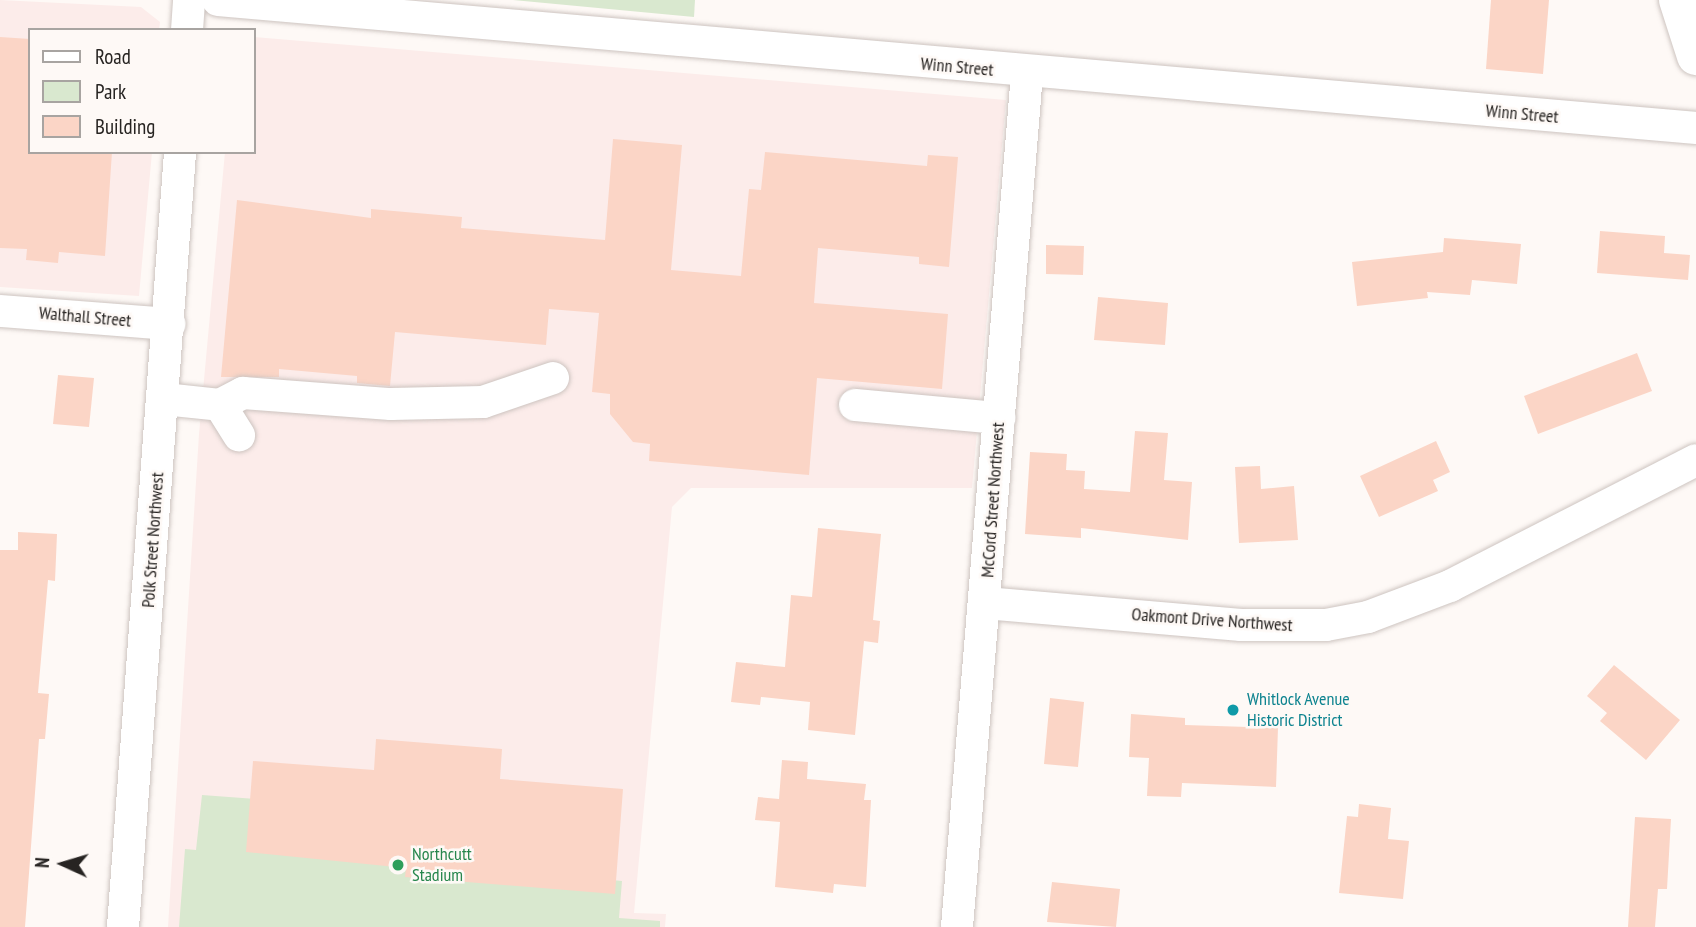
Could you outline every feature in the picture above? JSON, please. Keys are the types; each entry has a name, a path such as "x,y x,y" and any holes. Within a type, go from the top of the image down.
{"highway":[{"path":"1678,0 1696,56"}],"street":[{"path":"187,28 189,0"},
{"name":"Winn Street","path":"218,0 1027,74 1696,128"},
{"name":"McCord Street Northwest","path":"957,927 1027,74"},
{"name":"Polk Street Northwest","path":"123,927 170,324 180,154"},
{"name":"Walthall Street","path":"0,310 170,324"},
{"path":"164,399 220,405 243,393 391,404 483,402 553,378"},
{"path":"220,405 239,435"},
{"path":"855,405 999,418"},
{"name":"Oakmont Drive Northwest","path":"985,603 1241,625 1337,623 1450,586 1696,460"}],"shaded area":[{"path":"0,0 141,7 160,22 159,28 28,28 28,154 152,154 139,296 0,287"},
{"path":"256,37 1006,100 972,488 691,488 672,507 634,913 666,914 665,927 168,927 199,434 225,154 256,154"}],"green space":[{"path":"513,0 695,0 694,17"},
{"name":"Northcutt Stadium","path":"202,795 616,826 612,880 622,881 619,918 660,921 660,927 179,927 185,849 196,850"}],"building":[{"path":"1491,0 1549,0 1543,74 1486,69"},
{"path":"0,37 28,39 28,154 112,154 105,256 59,252 58,263 26,260 27,249 0,248"},
{"path":"613,139 682,145 671,270 741,276 749,189 761,190 765,152 927,166 928,155 958,157 949,267 919,264 919,257 818,248 814,303 948,314 942,389 817,378 809,475 649,461 650,444 633,442 610,414 610,394 592,392 599,313 549,309 546,345 395,332 390,386 357,383 357,376 279,369 279,377 221,377 237,200 371,218 371,209 462,217 461,228 605,240"},
{"path":"1600,231 1665,236 1664,253 1690,255 1688,280 1597,273"},
{"path":"1444,238 1521,244 1517,284 1472,280 1470,295 1427,292 1428,298 1357,306 1352,262 1443,252"},
{"path":"1046,245 1084,246 1083,275 1046,274"},
{"path":"1098,297 1168,303 1165,345 1094,340"},
{"path":"1637,353 1652,391 1538,434 1524,396"},
{"path":"58,375 94,378 89,427 53,424"},
{"path":"1135,431 1168,433 1164,480 1192,482 1188,540 1081,528 1081,538 1025,534 1030,452 1067,454 1066,470 1085,471 1084,489 1130,492"},
{"path":"1436,441 1450,472 1433,480 1438,491 1379,517 1360,476"},
{"path":"1260,466 1261,489 1294,486 1298,540 1239,543 1235,467"},
{"path":"818,528 881,534 873,620 880,621 878,643 864,641 855,735 808,730 810,702 761,697 760,705 731,702 736,662 785,667 791,595 812,597"},
{"path":"18,532 57,534 55,581 48,580 38,693 49,694 45,739 39,739 25,927 0,927 0,550 18,550"},
{"path":"1614,665 1680,720 1646,760 1600,721 1607,713 1587,696"},
{"path":"1050,698 1084,702 1078,767 1044,764"},
{"path":"1131,714 1185,718 1185,725 1278,728 1276,787 1182,783 1181,797 1147,796 1149,758 1129,757"},
{"path":"376,739 502,749 500,779 623,789 615,894 405,877 406,868 246,852 253,761 374,770"},
{"path":"782,760 808,762 807,779 866,784 864,800 871,800 866,887 834,884 833,893 775,887 780,822 755,820 758,797 779,799"},
{"path":"1359,804 1391,808 1388,839 1409,841 1403,899 1339,893 1347,816 1358,817"},
{"path":"1635,817 1671,819 1667,889 1658,889 1655,927 1628,927"},
{"path":"1052,882 1120,889 1116,927 1047,922"}],"place":[{"name":"Whitlock Avenue Historic District","path":"1233,710"},
{"name":"Northcutt Stadium","path":"398,865"}]}
